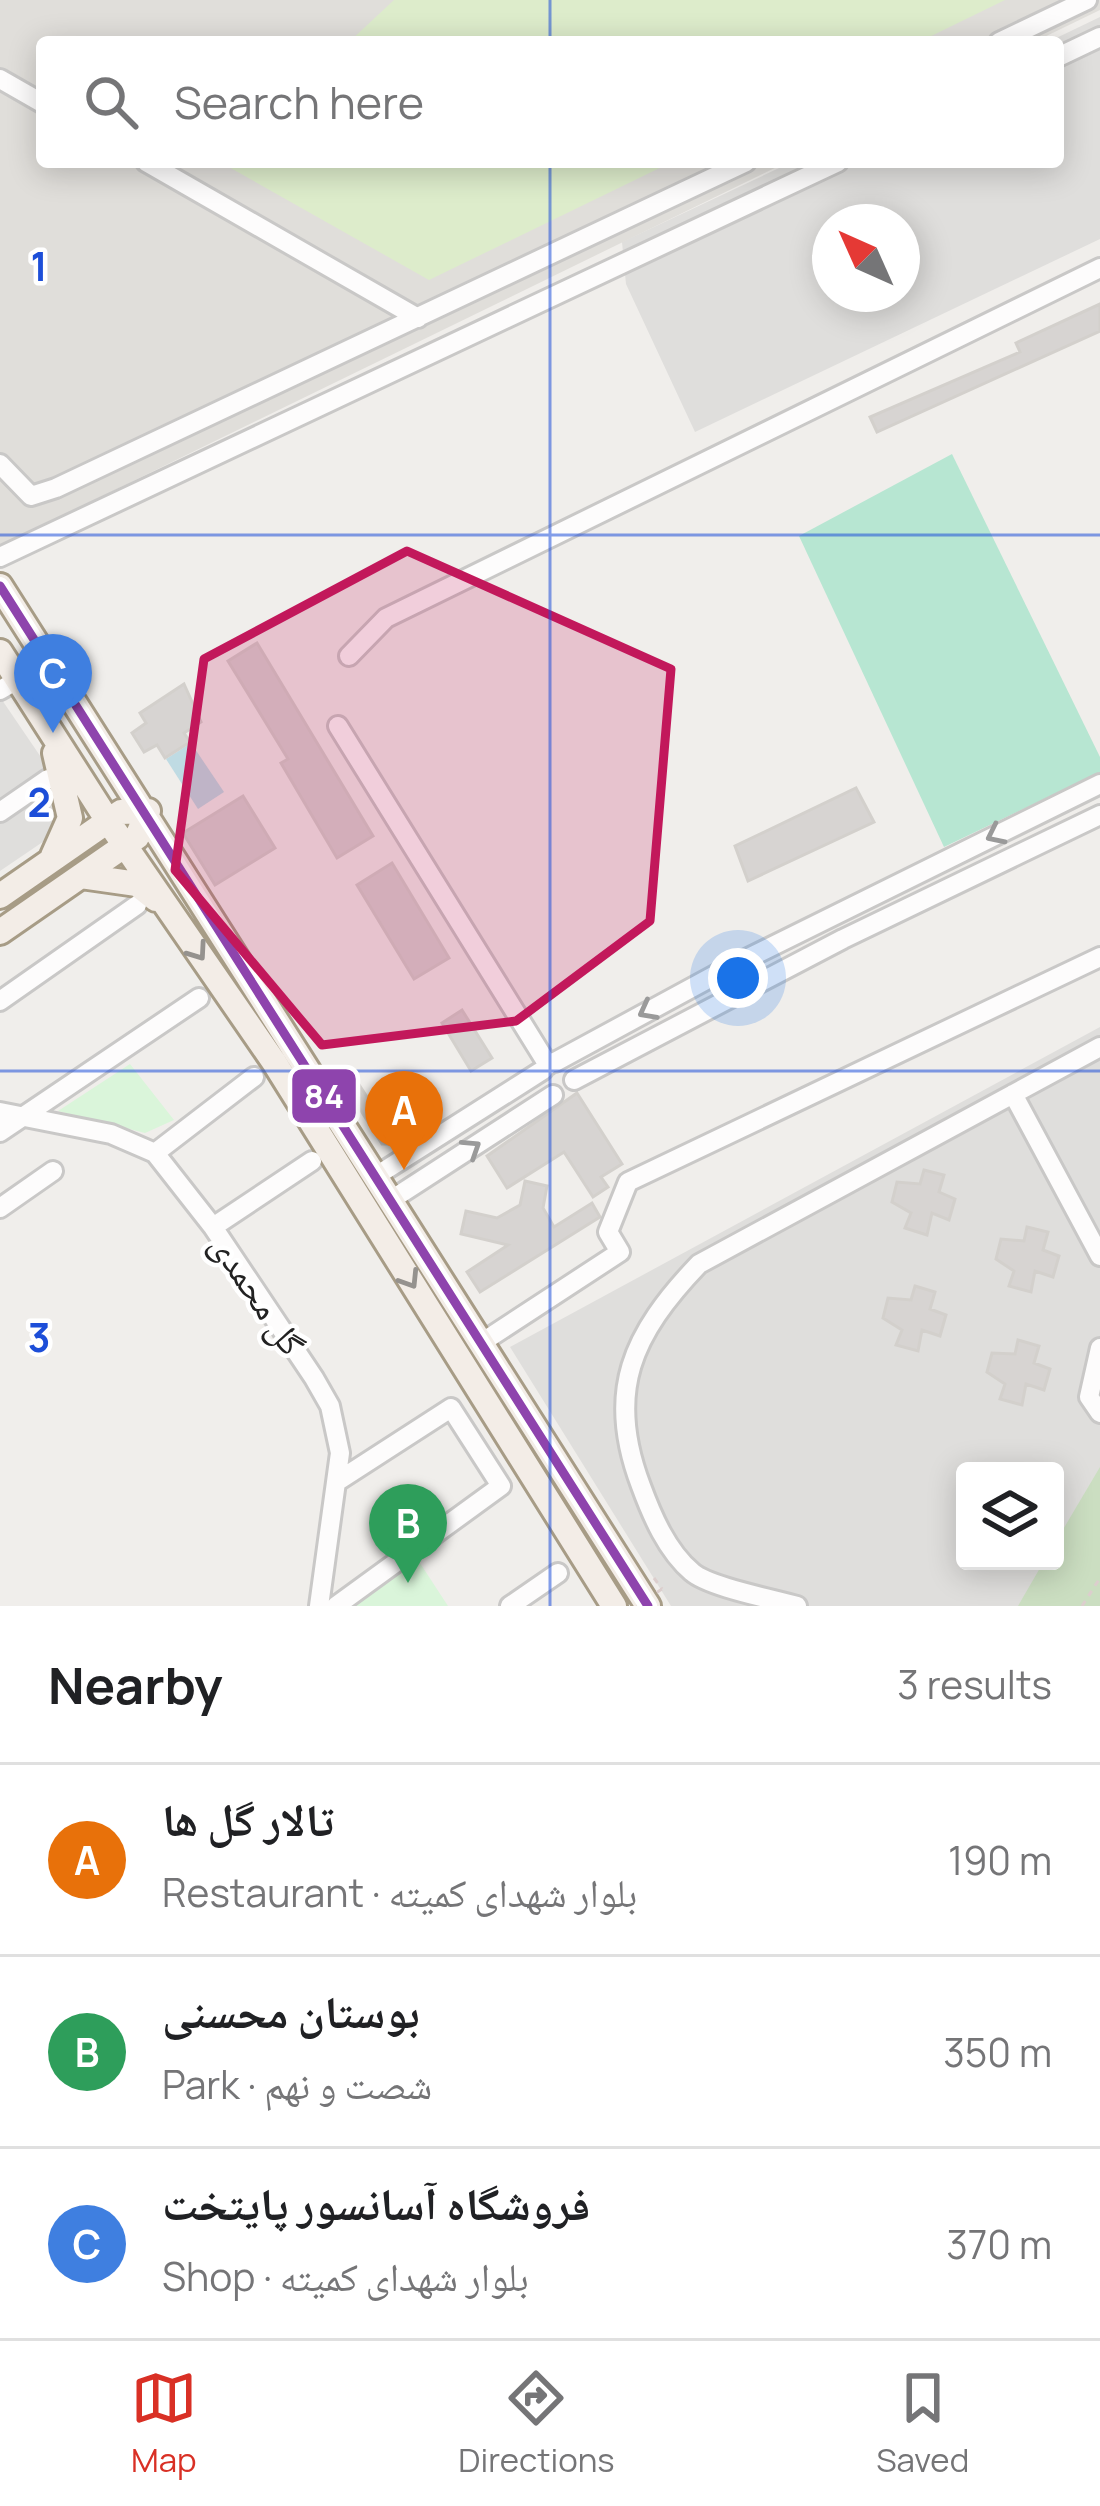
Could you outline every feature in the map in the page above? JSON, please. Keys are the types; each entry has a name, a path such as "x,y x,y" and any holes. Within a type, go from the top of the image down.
{"main road":[{"path":"0,586 148,811 481,1343 655,1598"},
{"path":"0,652 107,834 166,906 274,1062 614,1606"},
{"path":"47,864 70,827 50,734"},
{"path":"0,896 121,812 148,811"},
{"path":"0,932 137,837 148,811"},
{"path":"81,876 137,884 166,906"}],"street":[{"path":"1012,36 1087,0"},
{"path":"1064,54 1100,38"},
{"path":"0,79 36,100"},
{"path":"156,168 418,318"},
{"path":"0,464 31,496 56,488 733,168"},
{"path":"0,557 825,168"},
{"path":"349,656 386,618 1100,268"},
{"path":"338,726 549,1066"},
{"path":"0,812 48,779"},
{"path":"376,1176 549,1066 842,910 1100,784"},
{"path":"391,1200 553,1095 569,1090 574,1080 853,934 1100,815"},
{"path":"0,1001 137,905"},
{"path":"842,910 853,934"},
{"path":"481,1343 620,1252 608,1232 628,1182 1100,957"},
{"path":"0,1132 200,998"},
{"path":"797,1606 694,1575 654,1522 624,1442 627,1371 656,1310 699,1264 1100,1047"},
{"path":"549,1066 571,1069 574,1080"},
{"path":"549,1066 542,1085 553,1095"},
{"path":"0,1112 111,1134 155,1153 254,1077"},
{"path":"1013,1094 1100,1256"},
{"name":"گل محمدی","path":"155,1153 213,1227 330,1406 340,1453 326,1528 319,1606"},
{"path":"213,1227 311,1161"},
{"path":"0,1208 53,1172"},
{"path":"1100,1348 1089,1397 1100,1413"},
{"path":"336,1606 502,1486 451,1408 338,1481"},
{"path":"510,1606 558,1573"},
{"path":"732,1606 753,1593"}],"path":[{"path":"637,1606 655,1598 654,1578"},
{"path":"1082,1606 1100,1578"}],"highlighted area":[{"path":"407,551 671,669 650,921 516,1021 322,1045 175,870 204,659"}],"shaded area":[{"path":"0,0 1100,0 1100,10 1046,36 36,36 36,168 775,168 0,546"},
{"path":"1100,17 1100,239 695,432 626,284 622,242 779,168 1064,168 1060,36"},
{"path":"0,697 81,816 0,871"},
{"path":"1100,1027 1100,1606 671,1606 510,1347"}],"green space":[{"path":"394,0 1005,0 931,36 355,36"},
{"path":"231,168 660,168 429,280"},
{"path":"952,454 1100,757 1100,772 944,847 799,536"},
{"path":"130,1064 174,1120 145,1133 58,1111"},
{"path":"1100,1467 1100,1606 1018,1606 1039,1570 1064,1570 1064,1528"},
{"path":"418,1560 448,1606 348,1606"}],"water":[{"path":"191,743 224,792 198,809 166,759"}],"building":[{"path":"1100,304 1100,331 877,432 870,417 1020,352 1016,343"},
{"path":"257,643 373,836 337,858 281,763 288,759 228,661"},
{"path":"184,684 201,722 184,733 190,742 165,758 157,745 144,752 132,733 146,723 140,713"},
{"path":"856,788 874,822 748,881 735,846"},
{"path":"243,796 275,848 215,885 183,833"},
{"path":"392,863 449,958 414,979 357,885"},
{"path":"462,1010 492,1058 471,1071 442,1023"},
{"path":"356,1080 384,1123 410,1109 423,1130 401,1144 382,1144 346,1087"},
{"path":"577,1093 622,1164 601,1177 608,1187 593,1197 564,1152 507,1188 487,1156"},
{"path":"924,1170 944,1175 939,1192 955,1199 949,1220 932,1213 927,1235 905,1228 911,1213 892,1202 897,1182 920,1184"},
{"path":"525,1181 547,1186 543,1208 554,1227 592,1203 600,1217 480,1292 467,1272 508,1245 461,1234 466,1211 497,1218 520,1205"},
{"path":"1027,1227 1048,1232 1043,1250 1059,1256 1053,1277 1035,1271 1031,1292 1009,1286 1014,1271 996,1259 1001,1239 1024,1241"},
{"path":"915,1286 935,1292 930,1309 946,1315 940,1336 922,1330 918,1351 896,1345 902,1330 883,1318 888,1298 911,1300"},
{"path":"1018,1340 1039,1346 1034,1363 1050,1369 1044,1390 1026,1384 1022,1405 1000,1399 1005,1384 987,1372 992,1353 1015,1354"}],"transit line":[{"name":"84","path":"0,586 648,1606"}],"place":[{"name":"فروشگاه آسانسور پایتخت","path":"53,733"},
{"name":"تالار گل ها","path":"404,1170"},
{"name":"بوستان محسنی","path":"408,1583"}]}
